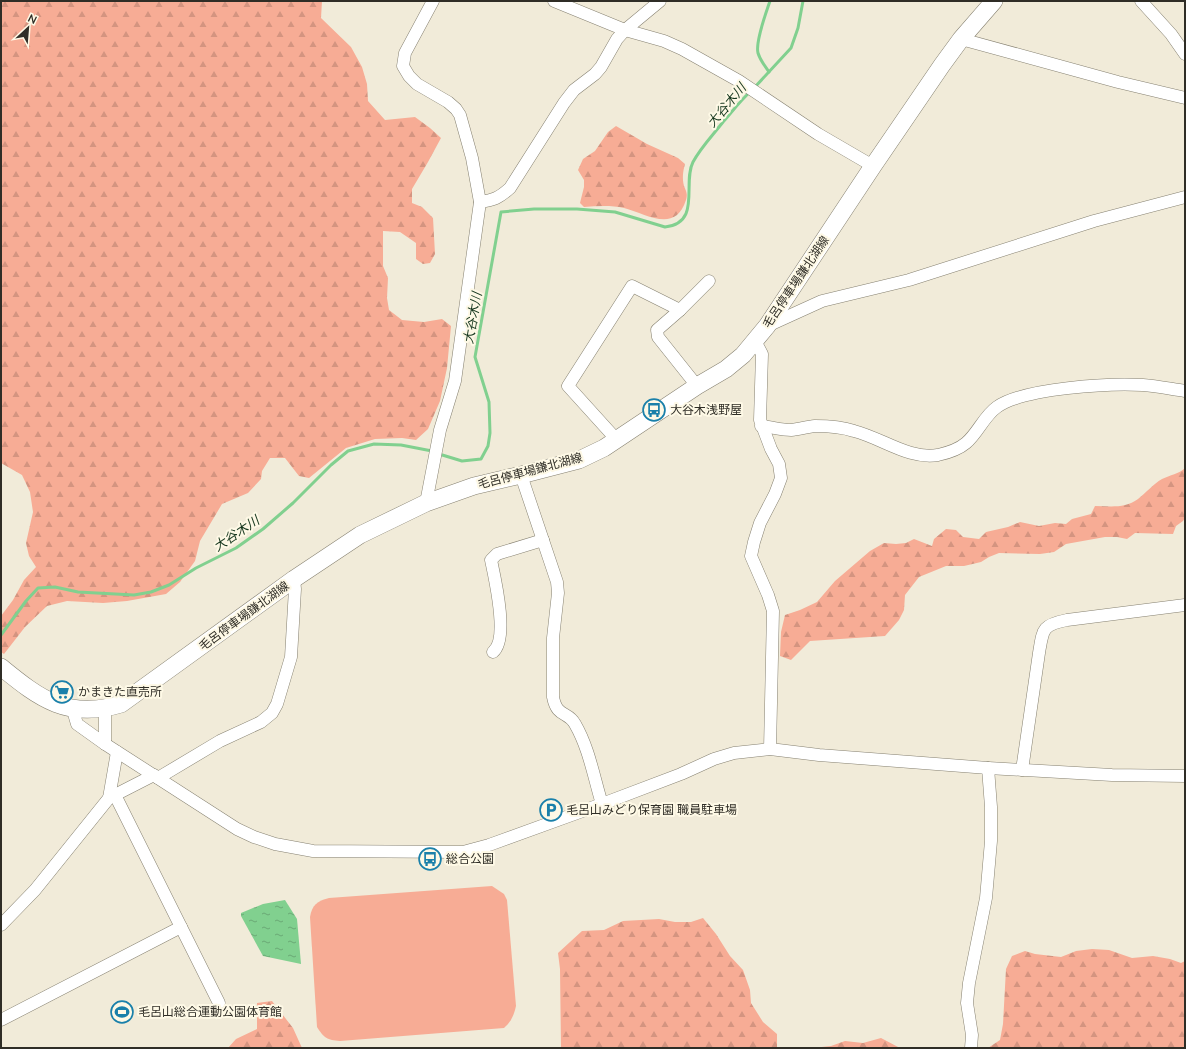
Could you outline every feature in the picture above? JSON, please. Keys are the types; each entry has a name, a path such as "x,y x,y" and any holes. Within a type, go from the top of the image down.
{"main road":[{"name":"毛呂停車場鎌北湖線","path":"3,672 44,699 59,705 86,710 105,708 121,704 294,580 360,535 426,503 474,486 579,460 604,448 697,386 726,369 743,355 767,326 942,65 994,1"}],"street":[{"path":"426,503 440,430 454,381 480,202 472,158 460,115 448,102 417,84 409,76 403,66 405,53 433,1"},
{"path":"554,1 625,30 664,41 682,49 746,86 818,134 873,166"},
{"path":"480,202 493,200 501,196 510,188 564,103 574,90 595,74 601,67 617,39 625,30 660,1"},
{"path":"1141,1 1171,34 1185,54"},
{"path":"962,39 1118,82 1185,98"},
{"path":"767,326 822,301 908,280 1094,221 1185,196"},
{"path":"697,386 658,337 657,330 710,281"},
{"path":"616,439 568,386 632,286 680,310"},
{"path":"755,341 762,354 761,426 779,464 781,478 775,494 760,522 751,556 768,595 773,611 770,749"},
{"path":"761,426 790,430 816,426 841,428 855,431 922,456 938,455 955,450 965,444 986,417 998,407 1024,396 1064,390 1110,386 1143,385 1185,391"},
{"path":"521,475 557,582 558,593 553,638 554,705 558,711 573,720 576,726 586,751 602,804"},
{"path":"493,652 497,649 500,641 500,607 491,560 498,554 543,540"},
{"path":"1,925 35,890 112,797 156,777 220,741 261,722 272,713 277,704 291,657 295,589 294,580"},
{"path":"1022,770 1042,634 1046,626 1067,620 1185,605"},
{"path":"72,708 77,724 117,752 226,822 254,837 275,844 313,852 463,852 489,845 602,804 681,774 714,759 734,753 770,749 988,768 1112,775 1185,776"},
{"path":"105,708 105,744"},
{"path":"117,752 112,797 181,927 219,1003"},
{"path":"971,1048 972,1035 967,1003 968,990 986,898 991,841 991,807 988,768"},
{"path":"1,1020 181,927"}],"green space":[{"path":"1,1 322,1 321,18 351,47 362,67 367,84 368,101 385,120 415,117 441,138 412,189 412,203 422,207 433,218 435,254 430,263 423,264 416,259 416,243 400,232 383,231 383,266 388,278 387,298 389,310 402,320 424,322 442,319 451,326 447,368 440,401 428,429 416,440 402,438 375,439 346,448 309,478 299,476 285,458 270,458 262,471 261,479 248,493 222,504 200,541 195,561 180,582 166,594 127,601 103,603 67,601 47,606 25,627 4,654 1,652 1,616 13,600 24,580 36,567 29,556 26,543 33,512 30,492 22,475 1,463"},
{"path":"616,126 647,144 678,158 685,164 683,180 687,198 681,210 675,216 668,219 660,219 619,207 584,207 580,203 584,180 578,170 583,159 595,151 608,132"},
{"path":"1185,468 1185,518 1176,526 1173,534 1135,533 1127,539 1105,537 1066,544 1054,552 1040,554 999,553 981,562 964,566 946,566 919,577 905,595 904,610 899,620 885,636 810,641 791,660 780,656 781,632 785,615 817,602 835,581 870,551 884,543 906,543 914,539 932,546 934,539 946,529 956,530 963,537 979,539 986,532 1008,527 1020,522 1039,526 1055,523 1066,524 1072,519 1091,514 1095,506 1122,506 1133,502 1159,481 1180,472"},
{"path":"492,886 504,894 507,900 516,1006 512,1018 504,1028 340,1041 326,1038 322,1034 317,1027 310,917 312,909 316,904 329,898"},
{"path":"703,918 716,934 730,956 743,970 750,990 751,1003 763,1022 777,1034 778,1048 561,1048 560,969 558,953 582,931 604,930 623,921 659,919 675,922 691,922"},
{"path":"1092,949 1109,950 1132,958 1153,956 1170,959 1181,963 1185,961 1185,1048 988,1048 1000,1040 1003,1024 1006,969 1012,956 1025,951 1035,954 1061,957 1076,951"},
{"path":"272,1001 293,1028 302,1048 228,1048 236,1039 257,1029 257,1003"},
{"path":"881,1038 900,1048 812,1048 831,1046 845,1041 863,1043"}],"water":[{"path":"285,900 297,919 301,964 263,956 241,916 241,913 263,904"}],"waterway":[{"path":"769,72 760,58 757,48 761,27 770,1"},
{"name":"大谷木川","path":"754,88 791,48 798,28 803,1"},
{"name":"大谷木川","path":"439,454 462,461 481,459 488,446 490,433 489,402 475,357 501,212 534,209 577,209 615,212 665,227 676,224 683,218 687,210 689,201 690,171 693,162 707,141 750,92"},
{"name":"大谷木川","path":"1,635 26,601 38,588 55,587 78,592 134,595 151,592 169,585 196,568 236,548 263,529 348,451 374,444 401,445 432,451"}],"place":[{"name":"大谷木浅野屋","path":"654,410"},
{"name":"かまきた直売所","path":"62,692"},
{"name":"毛呂山みどり保育園 職員駐車場","path":"551,810"},
{"name":"総合公園","path":"430,859"},
{"name":"毛呂山総合運動公園体育館","path":"122,1012"}]}
